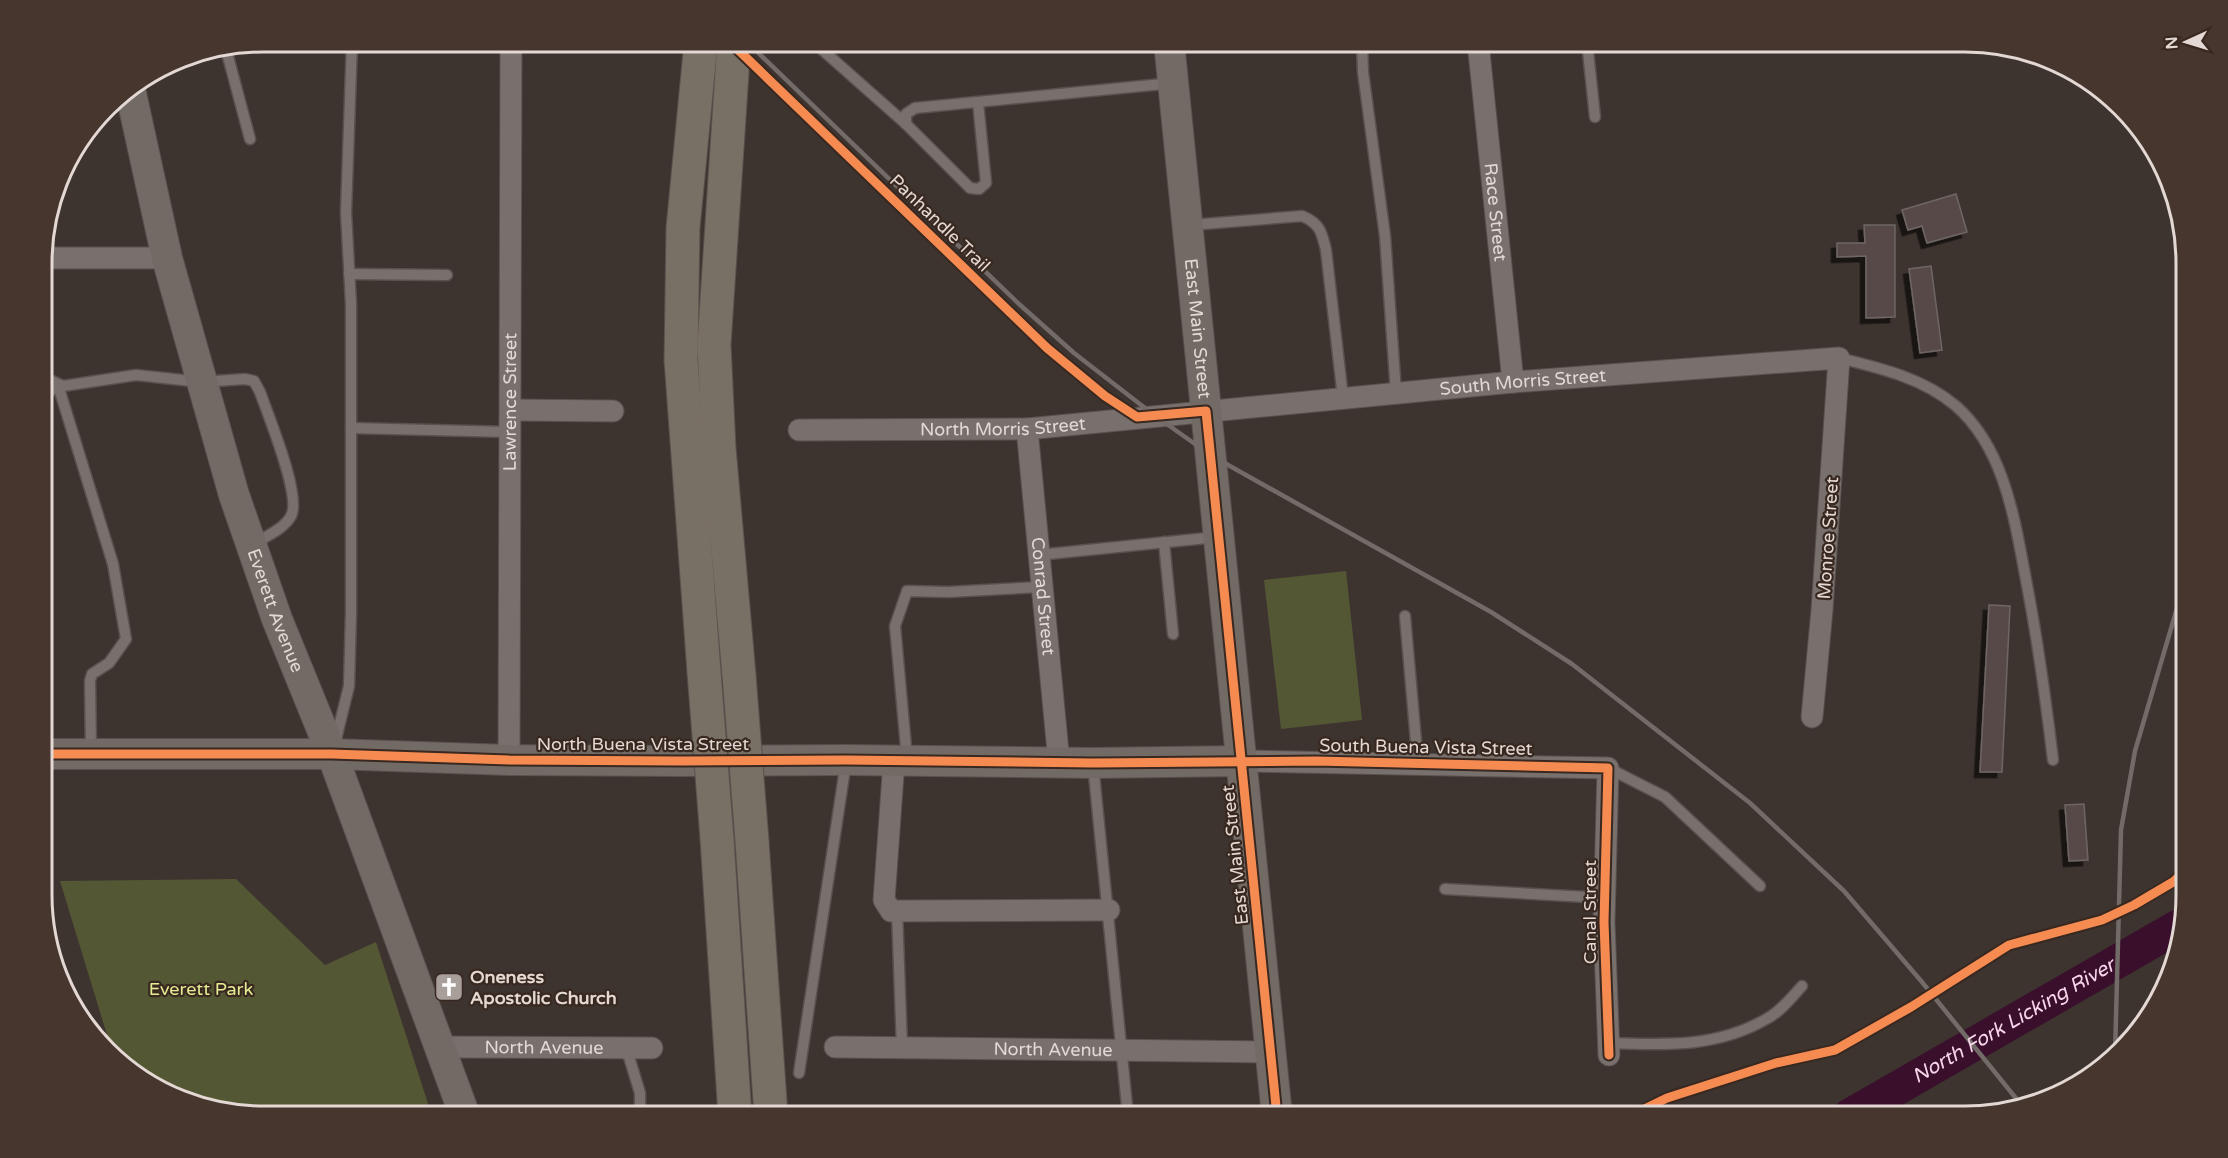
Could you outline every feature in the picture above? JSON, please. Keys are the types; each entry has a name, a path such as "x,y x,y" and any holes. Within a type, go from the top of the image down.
{"highway":[{"path":"700,53 683,228 681,360 734,1106"},
{"path":"733,53 714,345 719,448 752,841 770,1106"}],"street":[{"name":"East Main Street","path":"1170,52 1276,1105"},
{"name":"Race Street","path":"1479,52 1513,382"},
{"name":"Lawrence Street","path":"509,760 511,53"},
{"name":"Everett Avenue","path":"132,98 167,258 201,382 251,546 332,754 461,1106"},
{"path":"53,258 167,258"},
{"name":"South Morris Street","path":"1206,411 1513,382 1839,358"},
{"name":"Monroe Street","path":"1812,717 1822,610 1839,358"},
{"path":"511,410 613,411"},
{"name":"North Morris Street","path":"798,430 1027,429 1206,411"},
{"name":"Conrad Street","path":"1027,429 1040,587 1059,762"},
{"name":"North Buena Vista Street","path":"52,754 332,754 509,760 1093,763 1242,761"},
{"path":"901,761 884,900 891,911 1109,910"},
{"name":"South Buena Vista Street","path":"1242,761 1608,768"},
{"name":"Canal Street","path":"1608,768 1605,898 1609,1049"},
{"name":"North Avenue","path":"438,1047 652,1048"},
{"name":"North Avenue","path":"835,1047 1271,1052"}],"lane":[{"path":"1362,52 1385,236 1396,393"},
{"path":"1588,52 1595,117"},
{"path":"332,754 349,686 351,428 346,212 352,53"},
{"path":"826,53 906,124 970,188 979,189 986,183 978,102"},
{"path":"228,56 250,139"},
{"path":"906,124 906,114 915,108 1173,83"},
{"path":"1187,225 1302,216 1314,221 1322,231 1326,250 1343,398"},
{"path":"349,274 447,275"},
{"path":"1839,358 1887,370 1917,382 1955,405 1988,447 2007,491 2016,525 2038,642 2053,760"},
{"path":"53,389 58,385 136,375 201,382 245,379 254,381 260,392 295,496 293,514 286,524 251,546"},
{"path":"53,382 58,385 113,564 126,639 109,663 92,674 90,681 91,755"},
{"path":"351,428 511,432"},
{"path":"1038,555 1220,536"},
{"path":"1164,542 1173,634"},
{"path":"901,761 896,626 908,591 1040,587"},
{"path":"1405,616 1418,764"},
{"path":"799,1073 846,760"},
{"path":"1093,763 1127,1105"},
{"path":"1608,768 1665,797 1760,886"},
{"path":"1445,889 1605,898"},
{"path":"897,911 902,1048"},
{"path":"1609,1049 1676,1045 1728,1037 1770,1017 1802,986"},
{"path":"626,1047 640,1093 640,1106"}],"green space":[{"path":"1346,571 1362,720 1281,729 1264,580"},
{"name":"Everett Park","path":"236,879 325,965 376,942 429,1106 236,1104 195,1094 170,1084 146,1070 108,1037 60,881"}],"building":[{"path":"1956,194 1967,232 1927,243 1922,226 1908,230 1902,210"},
{"path":"1864,225 1895,225 1895,317 1866,318 1866,256 1837,257 1837,243 1865,243"},
{"path":"1931,266 1942,350 1920,353 1909,269"},
{"path":"1989,605 2010,606 2002,772 1980,772"},
{"path":"2084,804 2088,860 2069,861 2065,805"}],"waterway":[{"name":"North Fork Licking River","path":"1868,1105 2172,930"}],"railway":[{"path":"758,53 1019,304 1074,353 1154,415 1212,456 1491,612 1572,664 1750,803 1844,891 1922,982 2016,1099"},
{"path":"2115,1043 2121,830 2135,751 2176,612"}],"cycle path":[{"name":"Panhandle Trail","path":"741,53 1047,348 1105,396 1137,417 1206,411 1276,1105"},
{"path":"52,754 332,754 509,760 681,761 846,760 1093,763 1316,761 1608,768 1604,922 1609,1055"},
{"path":"1652,1105 1667,1098 1776,1063 1835,1050 1911,1007 2009,945 2102,920 2134,905 2176,879"}],"place":[{"name":"Oneness Apostolic Church","path":"449,987"}]}
